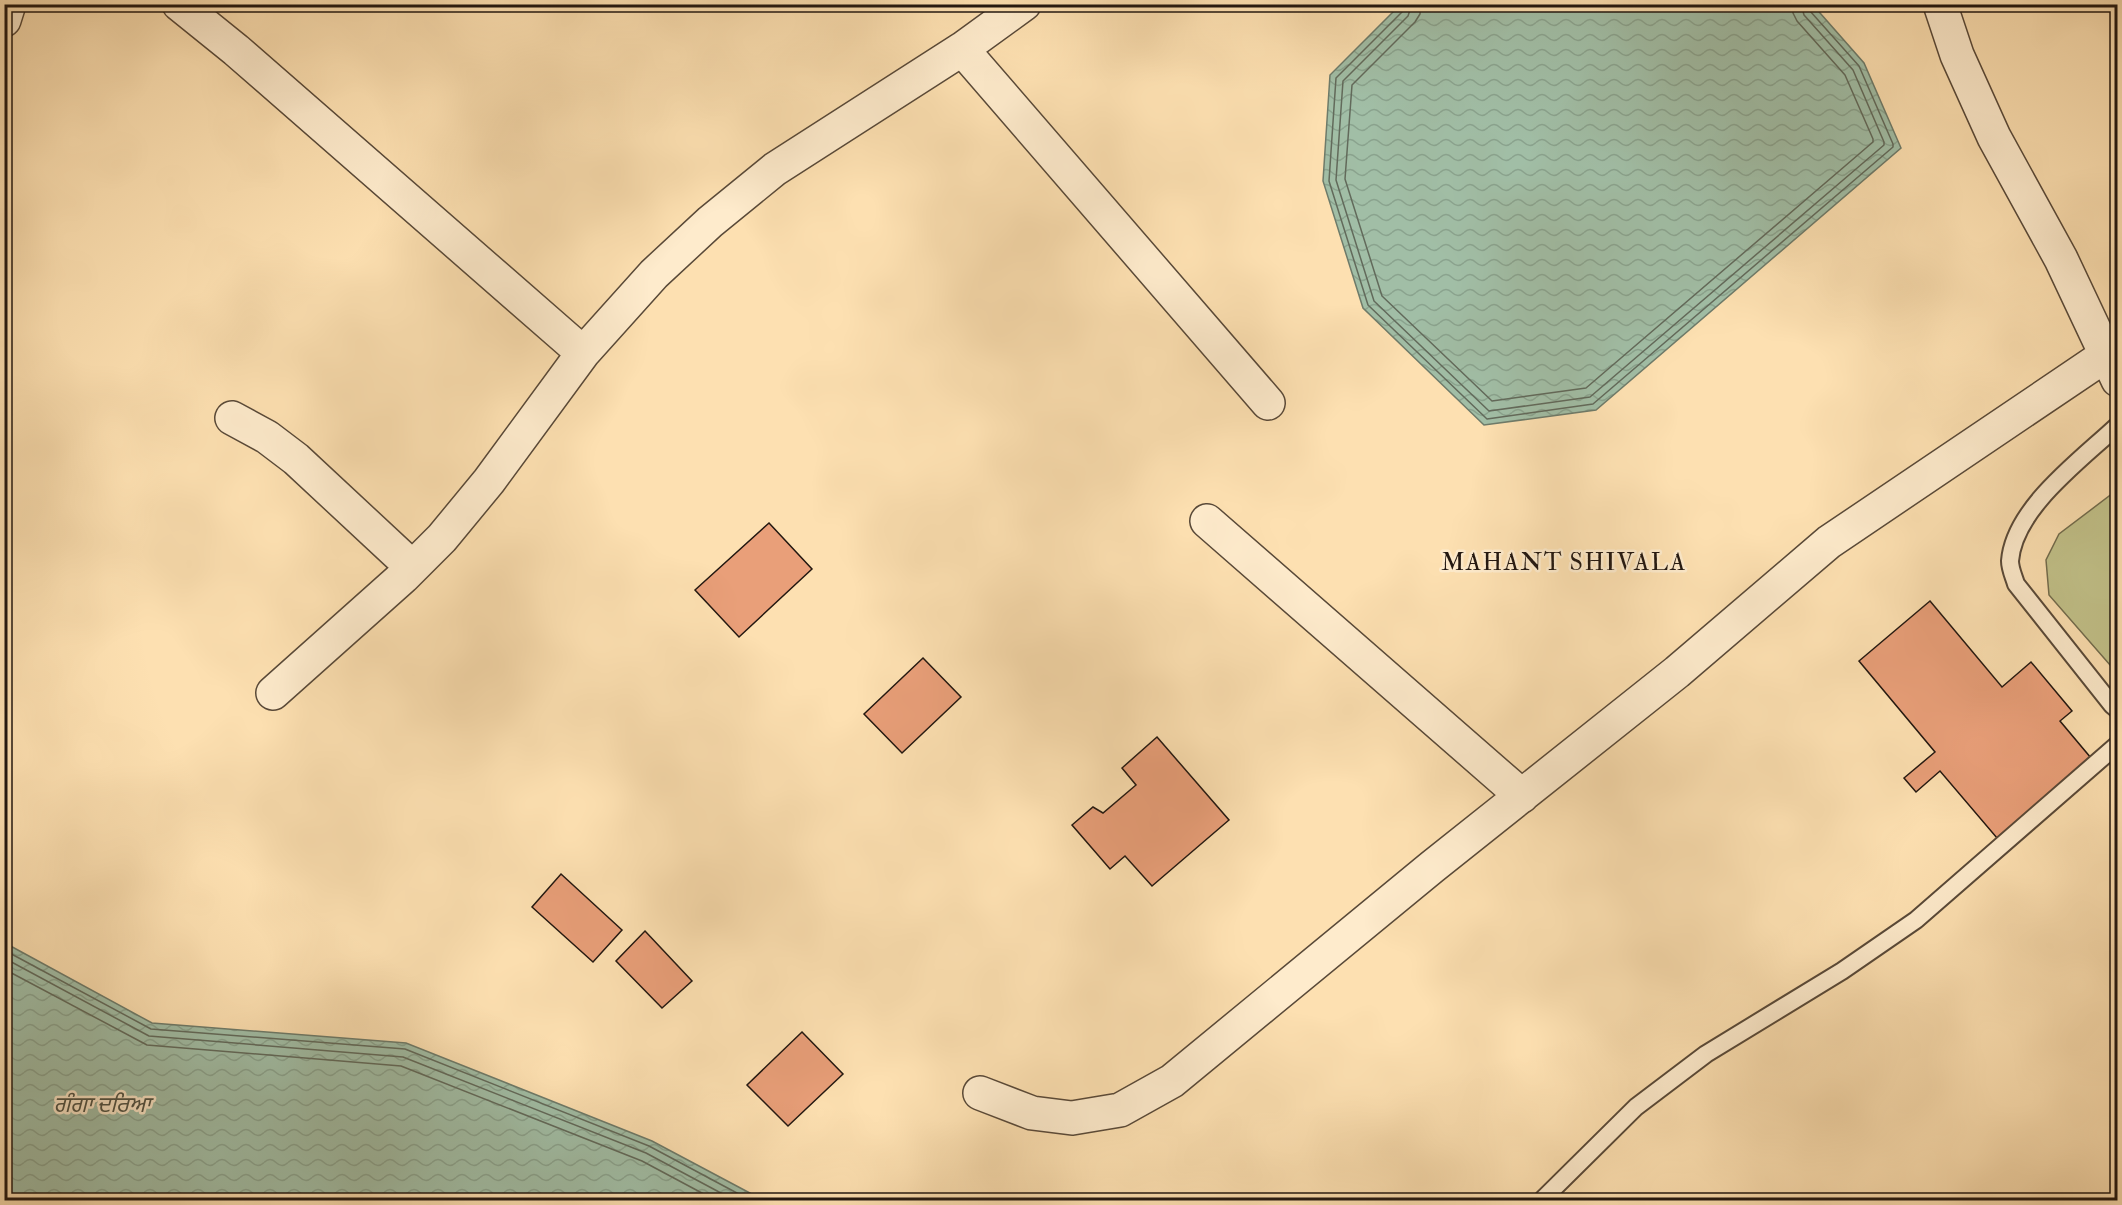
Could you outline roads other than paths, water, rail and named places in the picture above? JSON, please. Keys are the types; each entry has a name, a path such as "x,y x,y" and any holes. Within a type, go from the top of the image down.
{"street":[{"path":"4,20 9,4"},
{"path":"179,4 236,50 583,353"},
{"path":"273,693 442,538 489,481 583,353 654,274 710,222 775,169 962,49 1024,4"},
{"path":"980,1093 1032,1113 1072,1118 1120,1110 1172,1081 1677,672 1829,542 2112,368 2061,259 1994,136 1957,55 1940,4"},
{"path":"962,49 1268,403"},
{"path":"232,418 267,437 296,459 412,567"},
{"path":"1207,521 1522,796"}],"lane":[{"path":"2118,425 2038,500 2014,541 2010,564 2016,584 2118,710"},
{"path":"1542,1200 1636,1107 1706,1054 1842,971 1916,920 2118,744"}],"water":[{"path":"1401,4 1813,5 1864,63 1901,148 1596,410 1484,425 1363,308 1323,181 1330,75"},
{"name":"ਗੰਗਾ ਦਰਿਆ","path":"5,943 152,1023 406,1043 652,1141 763,1200 5,1200"}],"district":[{"name":"MAHANT SHIVALA","path":"1564,562"}]}
